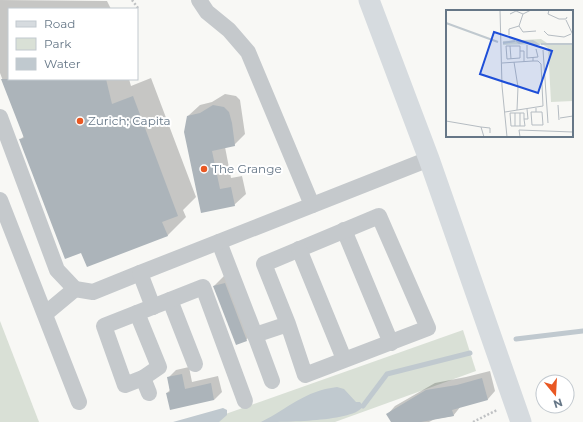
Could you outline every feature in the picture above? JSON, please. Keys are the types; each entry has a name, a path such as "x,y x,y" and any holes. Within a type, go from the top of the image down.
{"main road":[{"path":"369,0 429,159 521,422"}],"lane":[{"path":"199,0 207,12 229,30 248,52 312,205"},
{"path":"0,117 57,270 75,289 93,292 429,159"},
{"path":"0,200 79,402"},
{"path":"379,216 428,328 305,375 288,324 264,264 299,249 379,216"},
{"path":"344,230 391,342"},
{"path":"219,242 272,381"},
{"path":"299,249 344,359"},
{"path":"140,273 153,307"},
{"path":"137,313 159,367 146,386 125,385 104,326 137,313 153,307 203,287 245,401"},
{"path":"44,314 75,289"},
{"path":"170,300 195,364"},
{"path":"255,335 288,324"}],"path":[{"path":"132,0 138,8"},
{"path":"473,422 514,402"}],"green space":[{"path":"0,321 39,422 0,422"},
{"path":"463,330 476,371 335,422 203,422"}],"water":[{"path":"337,387 344,389 356,402 360,402 363,406 357,411 347,415 333,418 261,422 306,396 325,389"},
{"path":"223,408 227,410 227,415 219,422 173,422"}],"building":[{"name":"Zurich; Capita","path":"1,79 106,80 112,104 133,96 178,216 162,222 168,236 87,267 81,253 65,259 19,139 24,138"},
{"name":"The Grange","path":"213,105 224,107 229,112 232,123 235,146 212,151 220,189 231,187 235,206 201,213 184,132 187,116 200,113"},
{"path":"225,283 247,341 236,345 213,286"},
{"path":"182,374 185,389 211,383 214,400 170,410 166,393 170,392 167,377"},
{"path":"482,378 488,400 452,410 454,416 421,422 391,422 386,414 426,390 457,385"}],"waterway":[{"path":"516,339 583,331"},
{"path":"363,406 387,374 470,353"}],"place":[{"name":"Zurich; Capita","path":"80,121"},
{"name":"The Grange","path":"204,169"}]}
